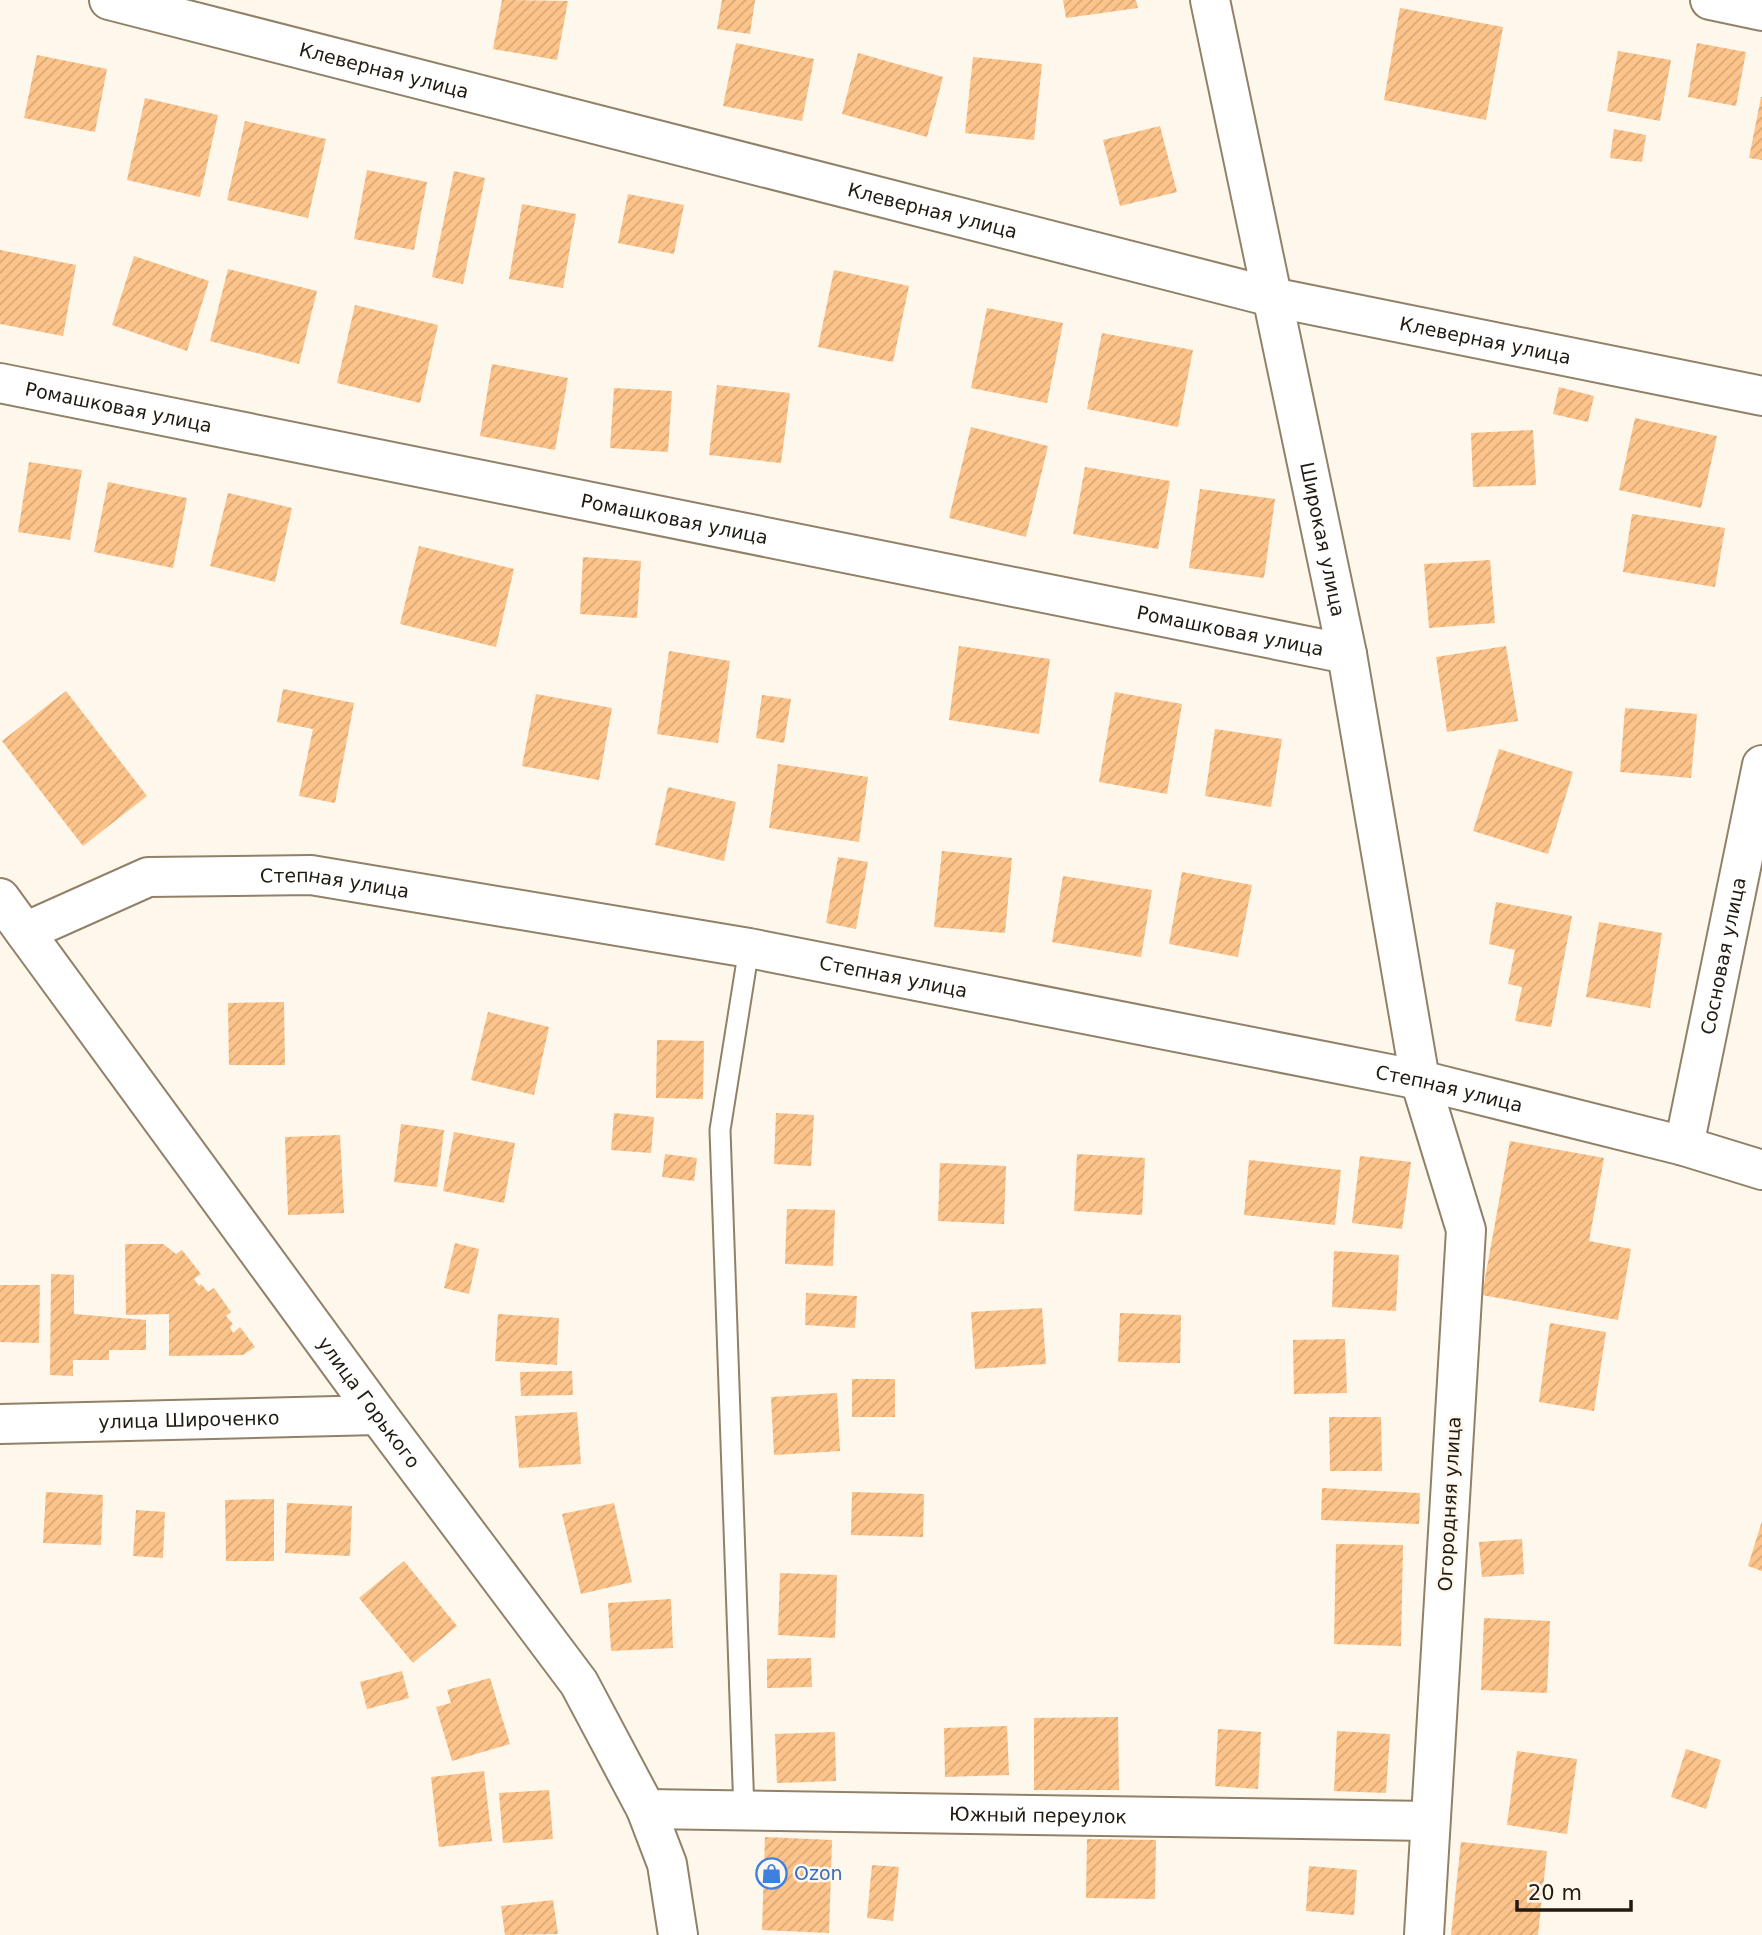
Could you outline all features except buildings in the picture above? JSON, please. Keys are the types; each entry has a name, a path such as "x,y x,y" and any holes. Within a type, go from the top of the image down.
{"street":[{"name":"Клеверная улица","path":"109,0 1272,297 1762,396"},
{"name":"Широкая улица","path":"1210,0 1347,654 1420,1080"},
{"path":"1710,0 1762,11"},
{"name":"Ромашковая улица","path":"0,383 1347,654"},
{"name":"Сосновая улица","path":"1684,1146 1762,765"},
{"name":"Степная улица","path":"25,932 148,877 311,875 749,948 1420,1080 1684,1146 1762,1170"},
{"name":"улица Горького","path":"0,898 378,1415 579,1684 646,1809 667,1864 678,1935"},
{"name":"Огородняя улица","path":"1420,1080 1466,1230 1424,1935"},
{"name":"улица Широченко","path":"0,1424 378,1415"},
{"name":"Южный переулок","path":"646,1809 1430,1821"}],"lane":[{"path":"744,1812 720,1130 749,948"}],"place":[{"name":"Ozon","path":"771,1873"}]}
